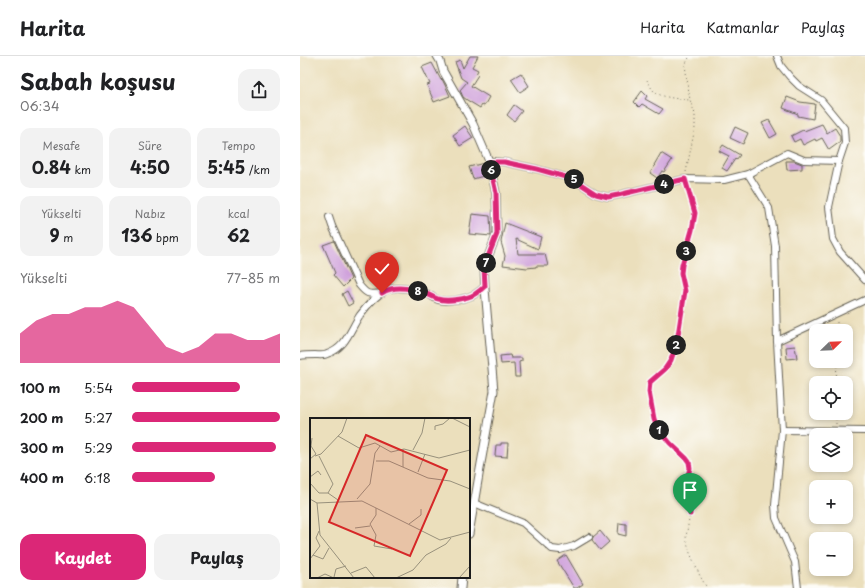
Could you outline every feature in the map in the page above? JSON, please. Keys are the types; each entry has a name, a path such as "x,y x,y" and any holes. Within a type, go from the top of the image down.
{"street":[{"path":"777,56 781,66 790,77 799,86 821,100 844,128 845,143 829,207 833,239 840,252 865,280"},
{"path":"440,58 443,71 473,124 489,162 496,193 497,234 484,267 494,391 470,528"},
{"path":"489,162 519,164 573,179 596,194 608,197 685,179 724,180 748,174 787,153 804,160 840,160"},
{"path":"748,174 769,208 775,246 777,341 782,430 775,505 776,518 795,562 798,588"},
{"path":"329,217 359,285 365,292 372,294 382,293"},
{"path":"300,356 326,355 336,350 349,336 360,314 370,303 387,290 399,288 412,289 439,300 449,300 474,295 485,286"},
{"path":"777,341 865,300"},
{"path":"782,430 809,430"},
{"path":"853,431 865,431"},
{"path":"474,503 523,523 552,549 560,550 574,546 589,537"},
{"path":"461,588 462,578"}],"path":[{"path":"690,56 685,65 690,100 694,114 695,128 685,179 695,213 692,230 682,265 681,273 685,291 675,348 671,360 665,369 650,382 649,392 657,427 670,443 689,462 690,468 687,479 687,497 690,514 687,542 690,553 707,588"},
{"path":"647,80 651,88 656,93 690,100"},
{"path":"837,313 837,324"}],"building":[{"path":"470,56 478,56 472,67 478,70 476,73 478,75 471,86 489,97 484,106 482,105 480,108 463,97 460,90 467,82 461,78 455,62 460,60 463,68"},
{"path":"432,63 450,96 434,102 427,85 430,84 422,67"},
{"path":"521,73 529,86 520,92 511,79"},
{"path":"642,91 647,96 645,99 663,109 659,114 642,104 639,107 634,102"},
{"path":"787,97 800,102 815,104 813,119 798,116 798,114 783,108"},
{"path":"514,105 522,111 514,121 507,115"},
{"path":"769,120 777,134 770,138 762,123"},
{"path":"822,124 827,133 835,128 840,136 840,142 829,150 822,138 816,141 815,139 803,145 800,139 794,142 791,136 803,130 804,131"},
{"path":"465,126 473,138 460,146 453,135"},
{"path":"735,127 748,133 743,144 730,138"},
{"path":"723,145 740,155 736,160 735,159 727,171 722,168 729,156 719,151"},
{"path":"661,153 672,160 664,172 662,171 657,178 650,173"},
{"path":"786,161 794,161 802,164 802,169 787,170"},
{"path":"484,163 487,175 473,179 469,167"},
{"path":"472,214 490,216 491,236 469,234"},
{"path":"505,223 541,237 538,249 516,239 518,254 545,254 548,266 527,268 503,265 505,256 501,242"},
{"path":"334,241 351,279 343,287 333,275 335,273 323,245"},
{"path":"347,291 353,303 348,306 342,294"},
{"path":"795,346 797,358 787,359 786,347"},
{"path":"510,355 511,358 522,358 522,361 519,362 520,377 515,377 514,363 501,364 500,356"},
{"path":"501,443 508,443 507,457 495,456 496,445 501,445"},
{"path":"619,523 626,524 626,536 618,534"},
{"path":"600,531 609,542 600,550 592,540 593,537"},
{"path":"566,555 583,584 577,588 574,588 557,561"}],"route":[{"path":"382,293 387,290 399,288 412,289 439,300 449,300 474,295 485,286 484,267 497,234 496,193 489,162 519,164 573,179 596,194 608,197 685,179 695,213 692,230 682,265 681,273 685,291 678,335 674,354 671,360 665,369 650,382 649,392 657,427 670,443 689,462 690,468 687,479 687,497 690,514"}]}
